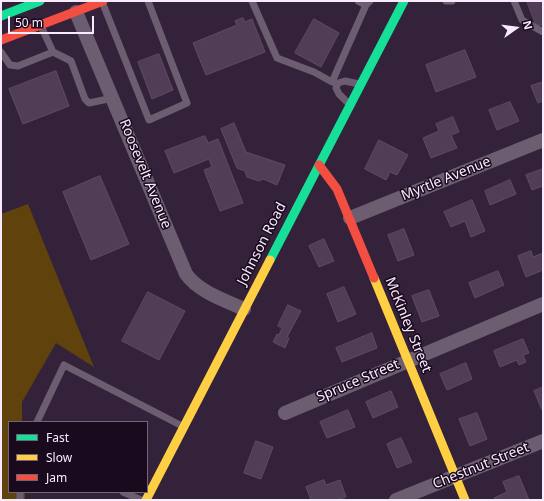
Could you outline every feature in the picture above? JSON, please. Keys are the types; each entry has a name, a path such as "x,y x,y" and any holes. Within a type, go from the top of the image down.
{"main road":[{"path":"1,16 40,1"},
{"path":"1,40 103,1"},
{"name":"Johnson Road","path":"146,500 404,1"},
{"name":"McKinley Street","path":"319,165 337,189 350,218 465,500"}],"street":[{"name":"Roosevelt Avenue","path":"76,12 186,274 200,288 244,309"},
{"name":"Myrtle Avenue","path":"350,218 543,140"},
{"name":"Spruce Street","path":"285,412 543,304"},
{"name":"Chestnut Street","path":"396,500 543,441"}],"lane":[{"path":"103,1 149,120 187,103 148,1"},
{"path":"252,1 277,58 314,72 335,84 345,81 361,84"},
{"path":"350,106 339,94 335,84 368,3 358,1"},
{"path":"446,1 452,1"},
{"path":"514,1 522,20 543,32"},
{"path":"41,25 53,52 71,61 85,99 89,103 113,98"},
{"path":"1,52 10,65 18,66 53,52"},
{"path":"37,421 64,365 184,427"},
{"path":"125,493 141,500"}],"shaded area":[{"path":"28,204 94,367 56,343 22,402 22,421 8,421 8,493 25,493 25,500 1,500 1,214"}],"building":[{"path":"527,1 543,1 543,24 537,27"},
{"path":"243,18 245,22 252,19 265,52 206,75 193,43 237,25 235,21"},
{"path":"314,19 339,33 321,67 295,53"},
{"path":"465,50 476,77 436,92 426,65"},
{"path":"159,54 173,90 152,99 138,62"},
{"path":"56,71 69,106 23,124 9,89"},
{"path":"543,82 543,101 538,103 531,86"},
{"path":"510,102 519,121 497,130 489,110"},
{"path":"453,117 459,132 451,135 457,148 431,158 423,138 439,131 436,124"},
{"path":"234,123 246,152 285,165 277,185 263,179 259,181 247,177 245,171 237,168 221,129"},
{"path":"205,136 208,143 218,139 243,203 220,211 204,170 212,167 209,159 174,173 165,151"},
{"path":"379,140 408,155 397,175 390,172 386,180 365,169"},
{"path":"543,169 543,186 532,190 526,175"},
{"path":"100,176 129,244 91,260 63,192"},
{"path":"510,180 516,194 490,205 485,191"},
{"path":"472,200 485,231 471,237 465,221 451,227 444,212"},
{"path":"404,229 414,255 398,261 388,235"},
{"path":"324,239 334,261 319,267 309,246"},
{"path":"531,251 533,257 543,253 543,270 526,277 518,256"},
{"path":"498,271 504,285 475,298 469,283"},
{"path":"344,287 356,314 338,322 327,294"},
{"path":"429,290 439,316 422,322 412,296"},
{"path":"148,292 185,311 159,360 122,341"},
{"path":"288,305 301,311 287,337 289,338 285,348 273,342 277,334 279,335 282,328 278,326"},
{"path":"372,333 377,348 342,362 336,348"},
{"path":"523,339 529,353 523,355 526,362 519,365 517,360 500,367 494,351"},
{"path":"466,363 472,379 447,390 440,374"},
{"path":"543,387 543,410 542,410 534,391"},
{"path":"391,391 398,407 373,418 366,402"},
{"path":"348,410 355,427 327,438 320,422"},
{"path":"477,413 487,439 470,446 459,419"},
{"path":"401,438 412,462 397,468 387,444"},
{"path":"256,441 273,447 261,479 244,473"},
{"path":"519,476 529,500 495,500 494,498 507,492 503,482"},
{"path":"324,480 326,485 340,480 346,497 337,500 311,500 306,487"}],"traffic: fast":[{"path":"1,16 40,1"},
{"path":"270,260 404,1"}],"traffic: slow":[{"path":"146,500 270,260"},
{"path":"374,278 465,500"}],"traffic: jam":[{"path":"1,40 103,1"},
{"path":"319,165 337,189 374,278"}]}
